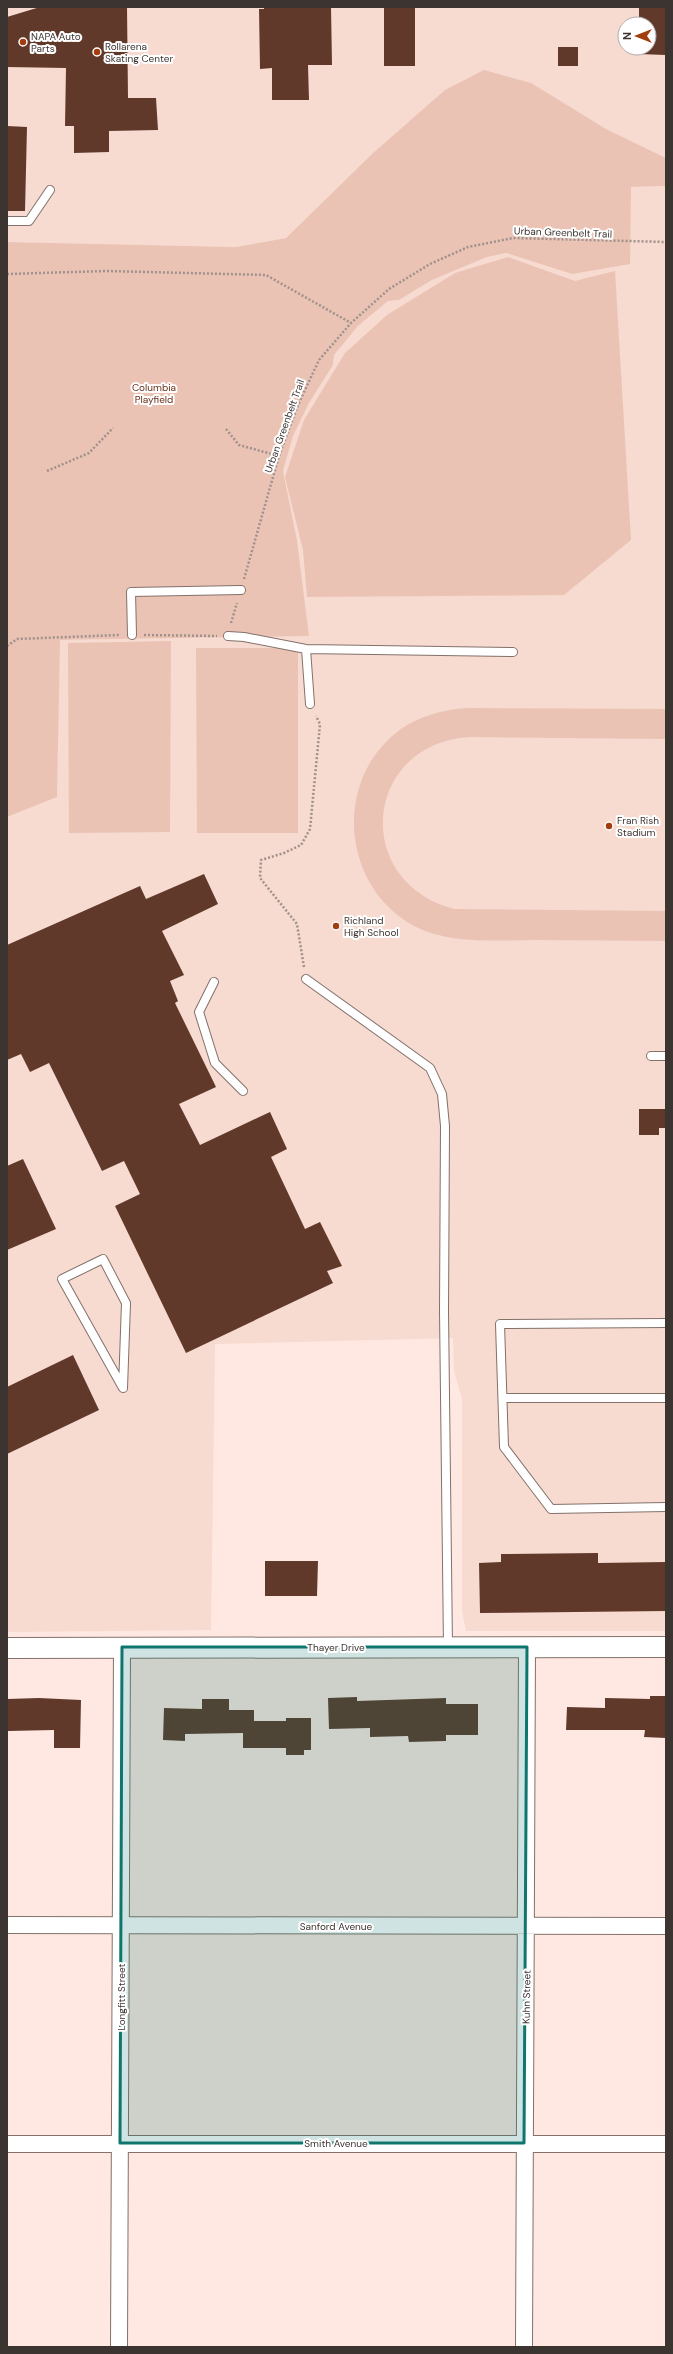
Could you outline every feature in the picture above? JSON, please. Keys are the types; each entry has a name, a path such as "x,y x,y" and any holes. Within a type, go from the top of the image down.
{"street":[{"name":"Longfitt Street","path":"119,2347 122,1647"},
{"name":"Kuhn Street","path":"524,2347 528,1647"},
{"name":"Thayer Drive","path":"7,1648 666,1647"},
{"name":"Sanford Avenue","path":"7,1925 526,1927 666,1926"},
{"name":"Smith Avenue","path":"7,2144 666,2144"}],"lane":[{"path":"7,221 29,221 50,190"},
{"path":"132,635 131,592 241,590"},
{"path":"228,636 244,637 306,649 513,652"},
{"path":"306,649 310,704"},
{"path":"306,979 430,1068 442,1094 445,1126 444,1311 448,1647"},
{"path":"214,982 199,1012 215,1062 243,1091"},
{"path":"651,1056 666,1056"},
{"path":"104,1259 126,1303 123,1388 62,1279 104,1259"},
{"path":"666,1323 500,1324 504,1447 551,1509 666,1507"},
{"path":"503,1398 666,1398"}],"path":[{"name":"Urban Greenbelt Trail","path":"228,636 279,456 298,405 318,360 351,323 389,289 430,264 468,247 513,238 666,242"},
{"path":"7,274 106,272 266,275 351,323"},
{"path":"47,471 89,453 113,428"},
{"path":"226,429 239,445 279,456"},
{"path":"7,646 17,639 132,635 228,636"},
{"path":"306,979 297,924 260,878 261,860 284,854 301,845 310,829 320,724 310,704"}],"highlighted area":[{"path":"122,1647 527,1647 524,2143 120,2143"}],"shaded area":[{"path":"7,7 666,7 666,158 606,129 372,154 286,238 236,247 7,242"},
{"name":"Richland High School","path":"666,186 666,1631 466,1631 462,1611 462,1399 454,1370 453,1338 215,1344 211,1630 7,1632 7,817 57,797 59,640 309,636 297,540 283,471 293,436 309,403 333,365 334,355 358,326 388,301 399,300 432,280 487,257 506,253 572,274 631,187"}],"green space":[{"name":"Columbia Playfield","path":"484,70 531,83 606,129 666,158 666,186 631,187 630,264 572,274 506,253 487,257 432,280 399,300 388,301 358,326 334,355 333,365 309,403 293,436 283,471 297,540 309,636 60,640 57,797 7,817 7,242 236,247 286,238 372,154 445,90"},
{"path":"508,257 575,281 615,271 631,540 564,595 307,597 303,550 285,477 304,420 345,353 387,315 455,273"},
{"path":"171,641 170,832 69,833 68,643"},
{"path":"196,648 298,648 298,833 197,833"},
{"path":"469,708 666,709 666,739 469,737 434,745 407,763 391,787 383,816 386,845 398,872 421,894 454,909 666,911 666,941 490,941 458,939 428,932 414,926 390,908 371,885 360,859 354,831 356,803 364,775 379,750 401,729 425,716 451,710"}],"building":[{"name":"Rollarena Skating Center","path":"40,7 127,7 128,98 156,98 158,130 109,131 109,152 74,153 74,126 65,126 66,68 7,67 7,17"},
{"path":"264,7 331,7 332,65 308,65 309,100 272,100 272,68 260,69 259,9 264,9"},
{"path":"384,7 415,7 415,66 384,66"},
{"path":"639,7 666,7 666,55 657,55 657,16 639,16"},
{"path":"558,47 578,47 578,66 558,66"},
{"path":"7,126 27,127 25,211 7,211"},
{"path":"204,874 218,904 162,931 184,975 170,981 178,1001 175,1003 216,1087 179,1104 200,1145 270,1112 287,1149 271,1157 305,1229 320,1222 342,1266 327,1271 333,1283 186,1353 115,1206 140,1194 124,1161 102,1171 49,1063 30,1072 21,1054 7,1060 7,945 140,886 146,899"},
{"path":"639,1109 666,1109 666,1128 659,1128 659,1135 639,1135"},
{"path":"23,1159 56,1229 7,1250 7,1166"},
{"path":"73,1355 99,1410 7,1454 7,1387"},
{"path":"598,1553 598,1563 666,1562 666,1611 480,1613 479,1563 501,1562 501,1554"},
{"path":"265,1561 318,1561 317,1596 265,1596"},
{"path":"650,1696 666,1696 666,1738 644,1737 645,1730 566,1730 567,1707 605,1708 605,1698 650,1699"},
{"path":"357,1697 357,1701 446,1698 446,1704 478,1704 478,1735 446,1735 446,1741 409,1742 408,1736 370,1737 370,1728 329,1729 328,1698"},
{"path":"39,1698 81,1700 80,1748 54,1748 54,1730 8,1731 7,1699"},
{"path":"202,1699 229,1699 229,1710 254,1710 254,1721 286,1721 286,1718 311,1718 311,1750 304,1750 304,1755 286,1755 286,1748 243,1748 243,1733 185,1734 185,1741 163,1740 164,1708 202,1709"}],"place":[{"name":"NAPA Auto Parts","path":"23,42"},
{"name":"Rollarena Skating Center","path":"97,52"},
{"name":"Fran Rish Stadium","path":"609,826"},
{"name":"Richland High School","path":"336,926"}]}
